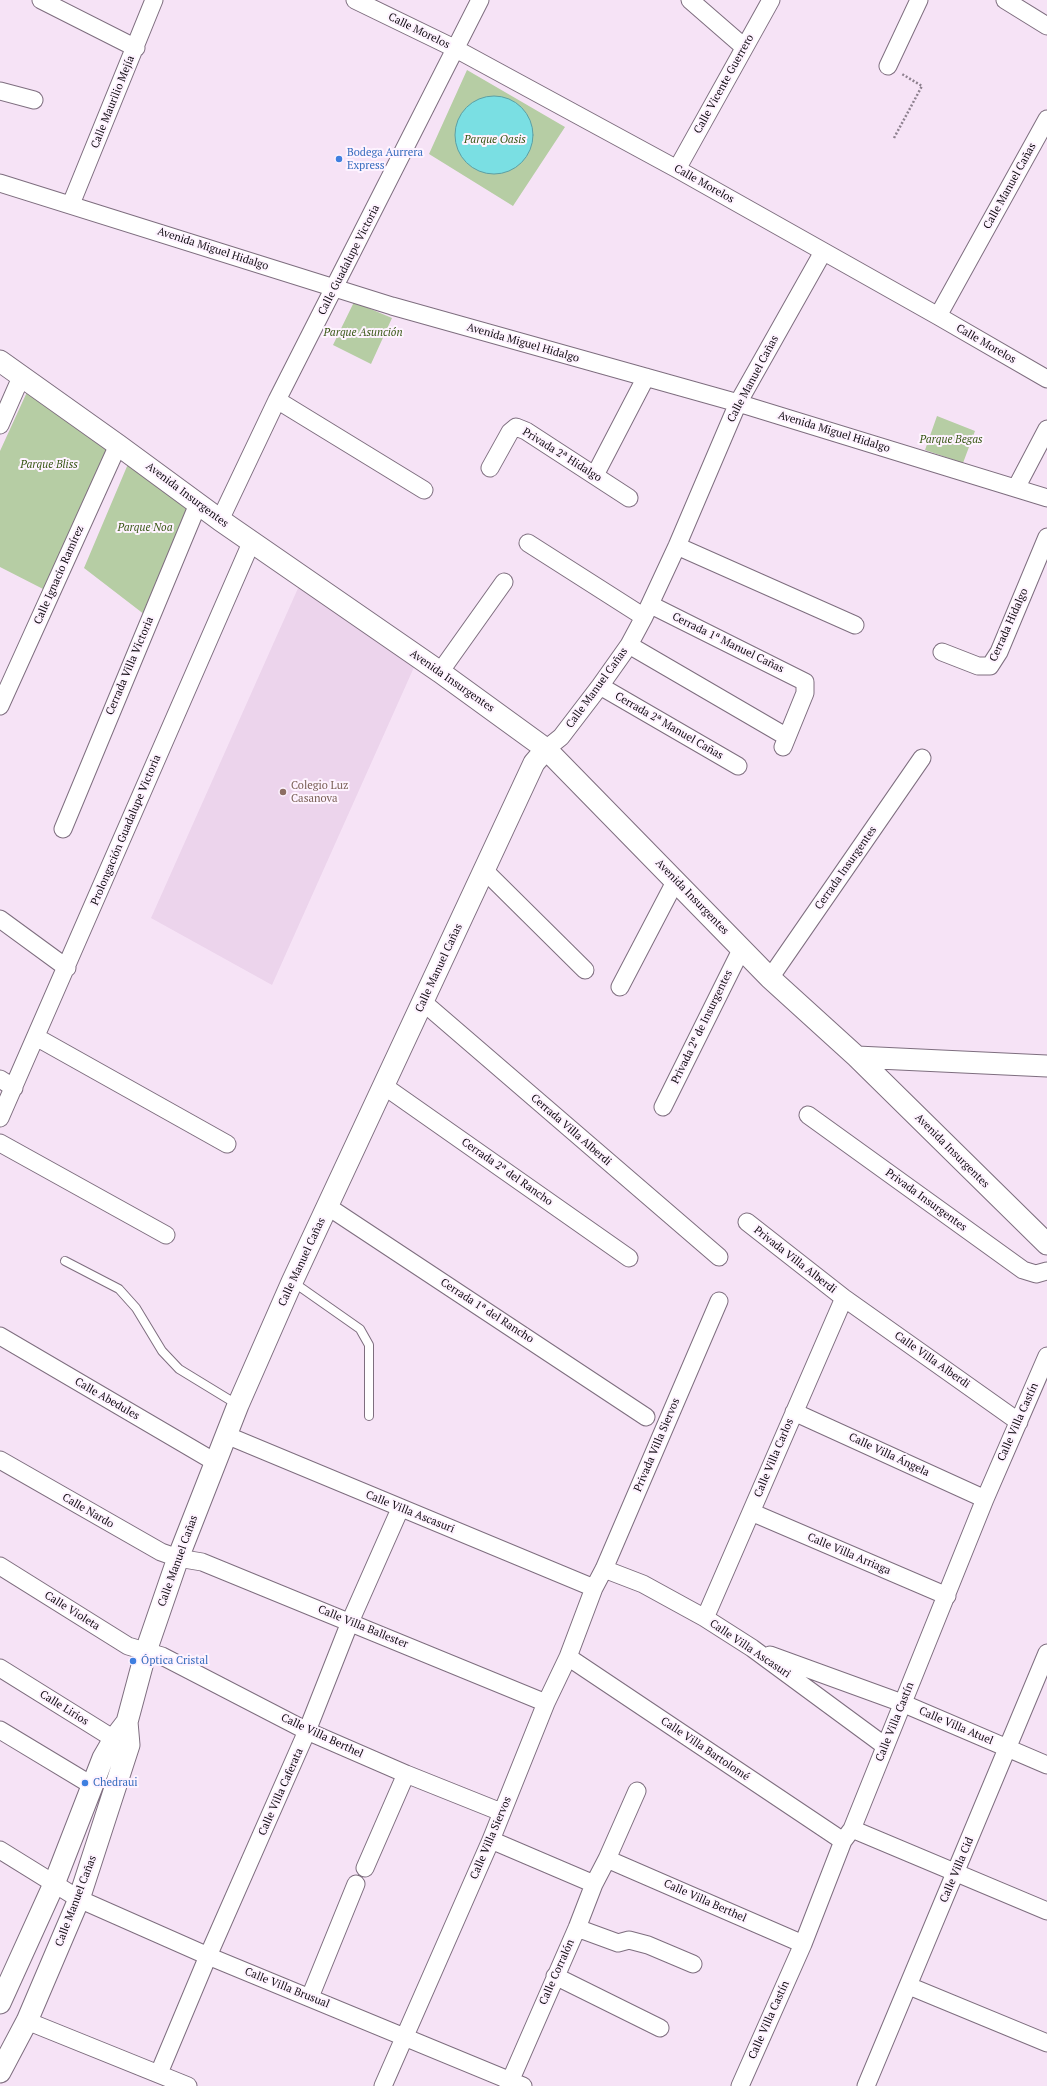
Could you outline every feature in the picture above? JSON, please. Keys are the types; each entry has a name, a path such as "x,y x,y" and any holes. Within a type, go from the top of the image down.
{"street":[{"path":"41,0 136,48"},
{"name":"Calle Maurilio Mejía","path":"71,204 136,48 154,0"},
{"name":"Calle Morelos","path":"356,0 456,49 677,169 1047,379"},
{"name":"Calle Guadalupe Victoria","path":"220,520 277,400 480,0"},
{"path":"690,0 744,47"},
{"name":"Calle Vicente Guerrero","path":"677,169 771,0"},
{"path":"888,66 919,0"},
{"path":"1005,0 1047,26"},
{"path":"0,91 34,100"},
{"name":"Calle Manuel Cañas","path":"938,316 1042,141 1047,119"},
{"name":"Avenida Miguel Hidalgo","path":"0,183 335,288 738,403 1047,498"},
{"name":"Calle Manuel Cañas","path":"0,2072 27,2020 79,1899 146,1651 178,1558 238,1405 292,1282 534,763 546,749 561,737 629,645 648,611 738,403 823,252"},
{"name":"Avenida Insurgentes","path":"0,361 22,375 220,520 440,672 546,749 676,880 770,978 858,1057 1047,1244"},
{"path":"0,425 22,375"},
{"path":"595,475 646,377"},
{"path":"277,400 424,490"},
{"name":"Privada 2ª Hidalgo","path":"490,468 510,432 516,427 526,431 629,498"},
{"path":"1016,488 1047,429"},
{"name":"Calle Ignacio Ramírez","path":"0,706 118,445"},
{"name":"Cerrada Villa Victoria","path":"62,829 198,504"},
{"name":"Cerrada Hidalgo","path":"942,652 978,666 990,666 999,652 1047,537"},
{"name":"Prolongación Guadalupe Victoria","path":"0,1118 67,968 251,542"},
{"name":"Cerrada 1ª Manuel Cañas","path":"528,543 648,611 805,682 805,693 785,742 629,645"},
{"path":"677,546 855,625"},
{"path":"440,672 504,582"},
{"name":"Cerrada 2ª Manuel Cañas","path":"600,686 738,766"},
{"name":"Cerrada Insurgentes","path":"770,978 922,758"},
{"path":"484,870 585,970"},
{"path":"620,987 676,880"},
{"path":"0,919 67,968"},
{"name":"Privada 2ª de Insurgentes","path":"663,1107 742,948"},
{"name":"Cerrada Villa Alberdi","path":"423,1002 719,1257"},
{"path":"36,1037 228,1144"},
{"path":"858,1057 1047,1066"},
{"path":"0,1078 14,1088"},
{"name":"Cerrada 2ª del Rancho","path":"384,1086 629,1258"},
{"name":"Privada Insurgentes","path":"808,1115 1023,1270 1036,1274 1047,1271"},
{"path":"0,1143 166,1235"},
{"name":"Cerrada 1ª del Rancho","path":"327,1206 646,1417"},
{"name":"Privada Villa Alberdi","path":"747,1222 844,1298"},
{"name":"Calle Villa Carlos","path":"705,1618 844,1298"},
{"name":"Calle Villa Alberdi","path":"844,1298 1019,1422"},
{"name":"Privada Villa Siervos","path":"594,1588 604,1569 719,1301"},
{"name":"Calle Abedules","path":"0,1336 215,1462"},
{"name":"Calle Villa Castín","path":"740,2086 803,1944 947,1596 985,1499 1047,1356"},
{"name":"Calle Villa Ángela","path":"794,1412 985,1499"},
{"name":"Calle Villa Ascasuri","path":"226,1435 400,1509 594,1588"},
{"name":"Calle Nardo","path":"0,1460 161,1552 178,1558"},
{"name":"Calle Villa Caferata","path":"159,2073 208,1956 308,1731 350,1622 400,1509"},
{"name":"Calle Villa Arriaga","path":"752,1512 947,1596"},
{"name":"Calle Villa Ballester","path":"178,1558 202,1562 546,1703"},
{"name":"Calle Violeta","path":"0,1566 128,1646 146,1651"},
{"name":"Calle Villa Ascasuri","path":"604,1569 643,1584 705,1618 752,1648 885,1746"},
{"name":"Calle Villa Siervos","path":"383,2086 491,1840 546,1703 568,1657 594,1588"},
{"name":"Calle Villa Atuel","path":"752,1648 902,1704 1047,1765"},
{"name":"Calle Villa Berthel","path":"146,1651 162,1656 308,1731 406,1774 501,1812"},
{"name":"Calle Villa Cid","path":"866,2086 1009,1748 1047,1653"},
{"name":"Calle Villa Bartolomé","path":"568,1657 848,1835 956,1872 1047,1911"},
{"name":"Calle Lirios","path":"0,1668 122,1742"},
{"path":"0,1730 93,1786"},
{"name":"Calle Manuel Cañas","path":"0,2003 54,1884 104,1758 122,1742"},
{"path":"365,1868 406,1774"},
{"name":"Calle Corralón","path":"514,2084 555,1976 636,1791"},
{"path":"491,1840 594,1884"},
{"name":"Calle Villa Brusual","path":"0,1850 79,1899 208,1956 405,2036 514,2084"},
{"name":"Calle Villa Berthel","path":"607,1859 803,1944"},
{"path":"310,1997 356,1884"},
{"path":"577,1928 618,1943 629,1940 648,1945 693,1964"},
{"path":"555,1976 660,2028"},
{"path":"909,1986 1047,2043"},
{"path":"27,2020 188,2086"}],"lane":[{"path":"65,1261 119,1289 136,1308 162,1351 179,1369 238,1405"},
{"path":"292,1282 360,1329 369,1345 369,1416"}],"path":[{"path":"888,66 922,86 894,138"}],"shaded area":[{"name":"Colegio Luz Casanova","path":"299,586 415,665 272,985 151,918"}],"green space":[{"name":"Parque Oasis","path":"467,70 565,127 513,206 429,154"},
{"name":"Parque Asunción","path":"354,302 392,318 371,364 333,345"},
{"name":"Parque Bliss","path":"27,392 112,446 45,590 0,567 0,451"},
{"name":"Parque Begas","path":"937,416 975,431 963,463 925,450"},
{"name":"Parque Noa","path":"128,464 191,506 149,618 84,568"}],"water":[{"path":"494,96 509,99 521,108 530,120 533,135 530,150 521,162 509,171 494,174 479,171 467,162 458,150 455,135 458,120 467,108 479,99"}],"place":[{"name":"Bodega Aurrera Express","path":"339,159"},
{"name":"Colegio Luz Casanova","path":"283,792"},
{"name":"Óptica Cristal","path":"133,1661"},
{"name":"Chedraui","path":"85,1783"}]}
